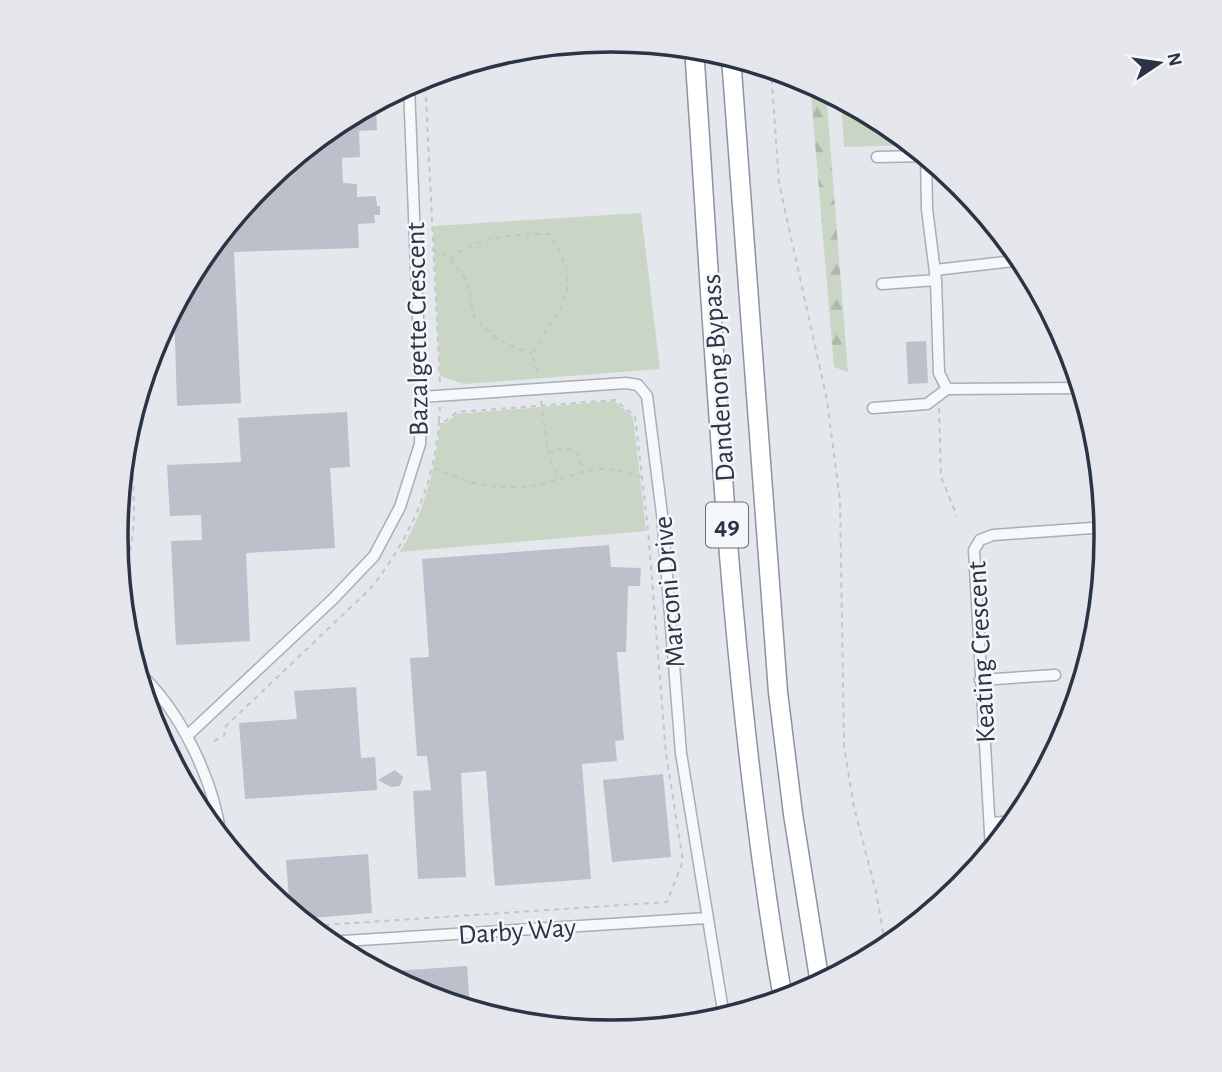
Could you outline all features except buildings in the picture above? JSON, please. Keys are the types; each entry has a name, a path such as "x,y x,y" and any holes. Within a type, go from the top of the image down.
{"highway":[{"name":"Dandenong Bypass","path":"695,60 740,687 758,842 781,988"},
{"name":"Dandenong Bypass","path":"732,68 778,692 794,827 818,973"}],"street":[{"name":"Bazalgette Crescent","path":"187,737 333,599 374,556 400,507 420,444 421,397 409,96"},
{"path":"877,158 911,157"},
{"path":"926,169 927,209 935,275 939,373 947,389"},
{"path":"882,284 1010,262"},
{"name":"Marconi Drive","path":"421,397 626,383 638,386 647,396 662,514 681,753 722,1006"},
{"path":"873,408 927,404 947,389 1071,388"},
{"name":"Keating Crescent","path":"990,836 973,561 976,545 993,535 1094,528"},
{"path":"980,680 1055,675"},
{"path":"152,688 167,704 187,737 206,782 214,812"},
{"path":"990,823 1001,822"},
{"name":"Darby Way","path":"346,941 707,918"}],"path":[{"path":"771,80 779,183 827,400 840,501 844,746 854,807 876,892 884,935"},
{"path":"214,741 224,736 226,726 371,588 409,531 433,467 440,396 425,89"},
{"path":"451,258 467,245 514,234 548,234 566,259 570,282 567,293 532,354"},
{"path":"432,250 451,258 467,281 474,316 498,340 532,354 538,371 548,453 558,478"},
{"path":"938,398 941,477 957,516"},
{"path":"324,925 667,902 683,861 666,754 643,477 635,416 615,400 457,412 446,421 439,421"},
{"path":"548,453 566,447 579,455 582,471"},
{"path":"433,467 468,483 498,487 541,484 582,471 607,467 643,477"},
{"path":"129,560 133,543 131,484"}],"green space":[{"path":"811,96 827,103 848,372 834,367"},
{"path":"842,111 896,145 844,147"},
{"path":"641,213 660,369 464,384 440,376 433,226"},
{"path":"614,401 633,417 646,531 400,552 428,490 440,423 447,423 457,414"}]}
